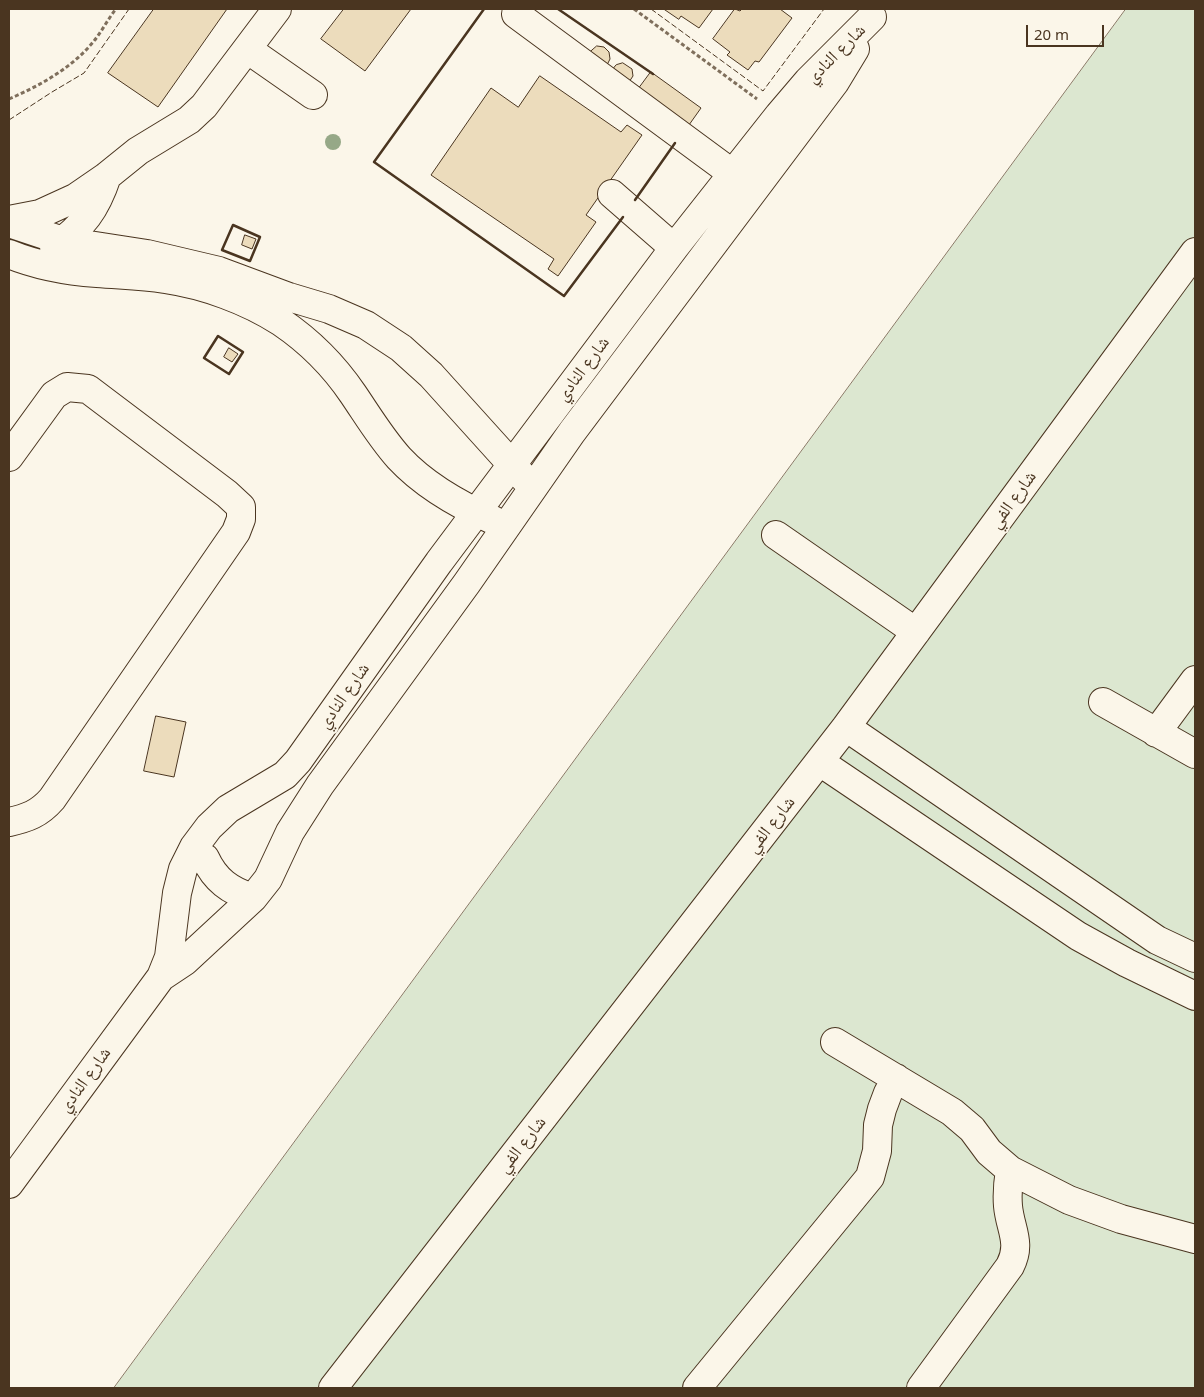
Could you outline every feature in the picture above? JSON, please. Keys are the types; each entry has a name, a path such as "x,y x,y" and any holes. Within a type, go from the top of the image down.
{"street":[{"path":"9,221 40,214 75,198 107,176 138,151 189,120 204,106 277,9"},
{"name":"شارع النادي","path":"9,1184 161,977 170,957 177,893 183,869 194,847 209,827 228,809 285,775 298,761 439,562 674,248 779,115 875,13"},
{"name":"شارع النادي","path":"161,977 185,961 253,898 268,879 290,832 304,808 572,432 835,82 875,13"},
{"path":"516,14 733,174"},
{"path":"247,49 314,95"},
{"path":"16,257 44,252 75,232 90,214 102,192 107,176"},
{"path":"612,194 674,248"},
{"path":"9,221 63,241 147,254 219,271 289,297 329,308 366,325 400,348 431,375 533,489"},
{"name":"شارع الفي","path":"333,1388 820,762 1195,252"},
{"path":"16,257 59,268 165,279 199,286 256,308 287,327 321,355 348,386 382,438 420,478 443,495 476,513 506,525"},
{"path":"9,457 54,395 67,387 88,389 226,494 240,507 241,519 236,532 52,799 43,809 27,818 9,822"},
{"path":"776,535 916,632"},
{"path":"1156,733 1195,680"},
{"path":"1103,702 1195,754"},
{"path":"846,727 1157,940 1195,958"},
{"path":"172,937 190,884 205,858 231,827 287,785 293,778 298,761"},
{"path":"820,762 1078,936 1126,963 1195,996"},
{"path":"205,858 219,880 240,894 253,898"},
{"path":"835,1042 963,1120 989,1152 1010,1170 1070,1200 1121,1219 1195,1239"},
{"path":"697,1388 870,1177 877,1151 878,1125 882,1109 896,1078"},
{"path":"921,1388 1015,1257 1017,1246 1008,1206 1007,1188 1010,1170"}],"path":[{"path":"9,99 36,87 71,64 94,41 116,9"},
{"path":"634,9 779,115"}],"green space":[{"path":"1126,9 1195,9 1195,1388 114,1388"}],"building":[{"path":"154,9 227,9 158,107 108,73"},
{"path":"344,9 411,9 365,71 321,39"},
{"path":"664,9 713,9 699,28 681,16 679,19"},
{"path":"735,9 740,11 742,9 780,9 792,18 759,62 755,61 748,70 727,55 730,52 713,39"},
{"path":"597,46 604,47 609,52 610,59 607,65 588,54"},
{"path":"623,63 632,69 633,76 629,82 611,71 616,65"},
{"path":"651,72 701,108 684,132 634,95"},
{"path":"540,76 621,132 627,125 642,135 586,215 596,222 558,276 548,269 554,259 431,175 491,88 518,107"},
{"path":"245,235 256,239 252,249 242,245"},
{"path":"229,348 238,354 232,362 224,357"},
{"path":"156,716 186,722 174,777 144,771"}],"fence":[{"path":"9,120 84,73 129,9"},
{"path":"651,9 763,91 824,9"}],"wall":[{"path":"484,9 374,162 564,296 623,217"},
{"path":"558,9 653,74"},
{"path":"635,200 675,143"},
{"path":"233,225 260,237 250,261 222,250 233,225"},
{"path":"218,336 243,352 229,374 204,358 218,336"}]}
